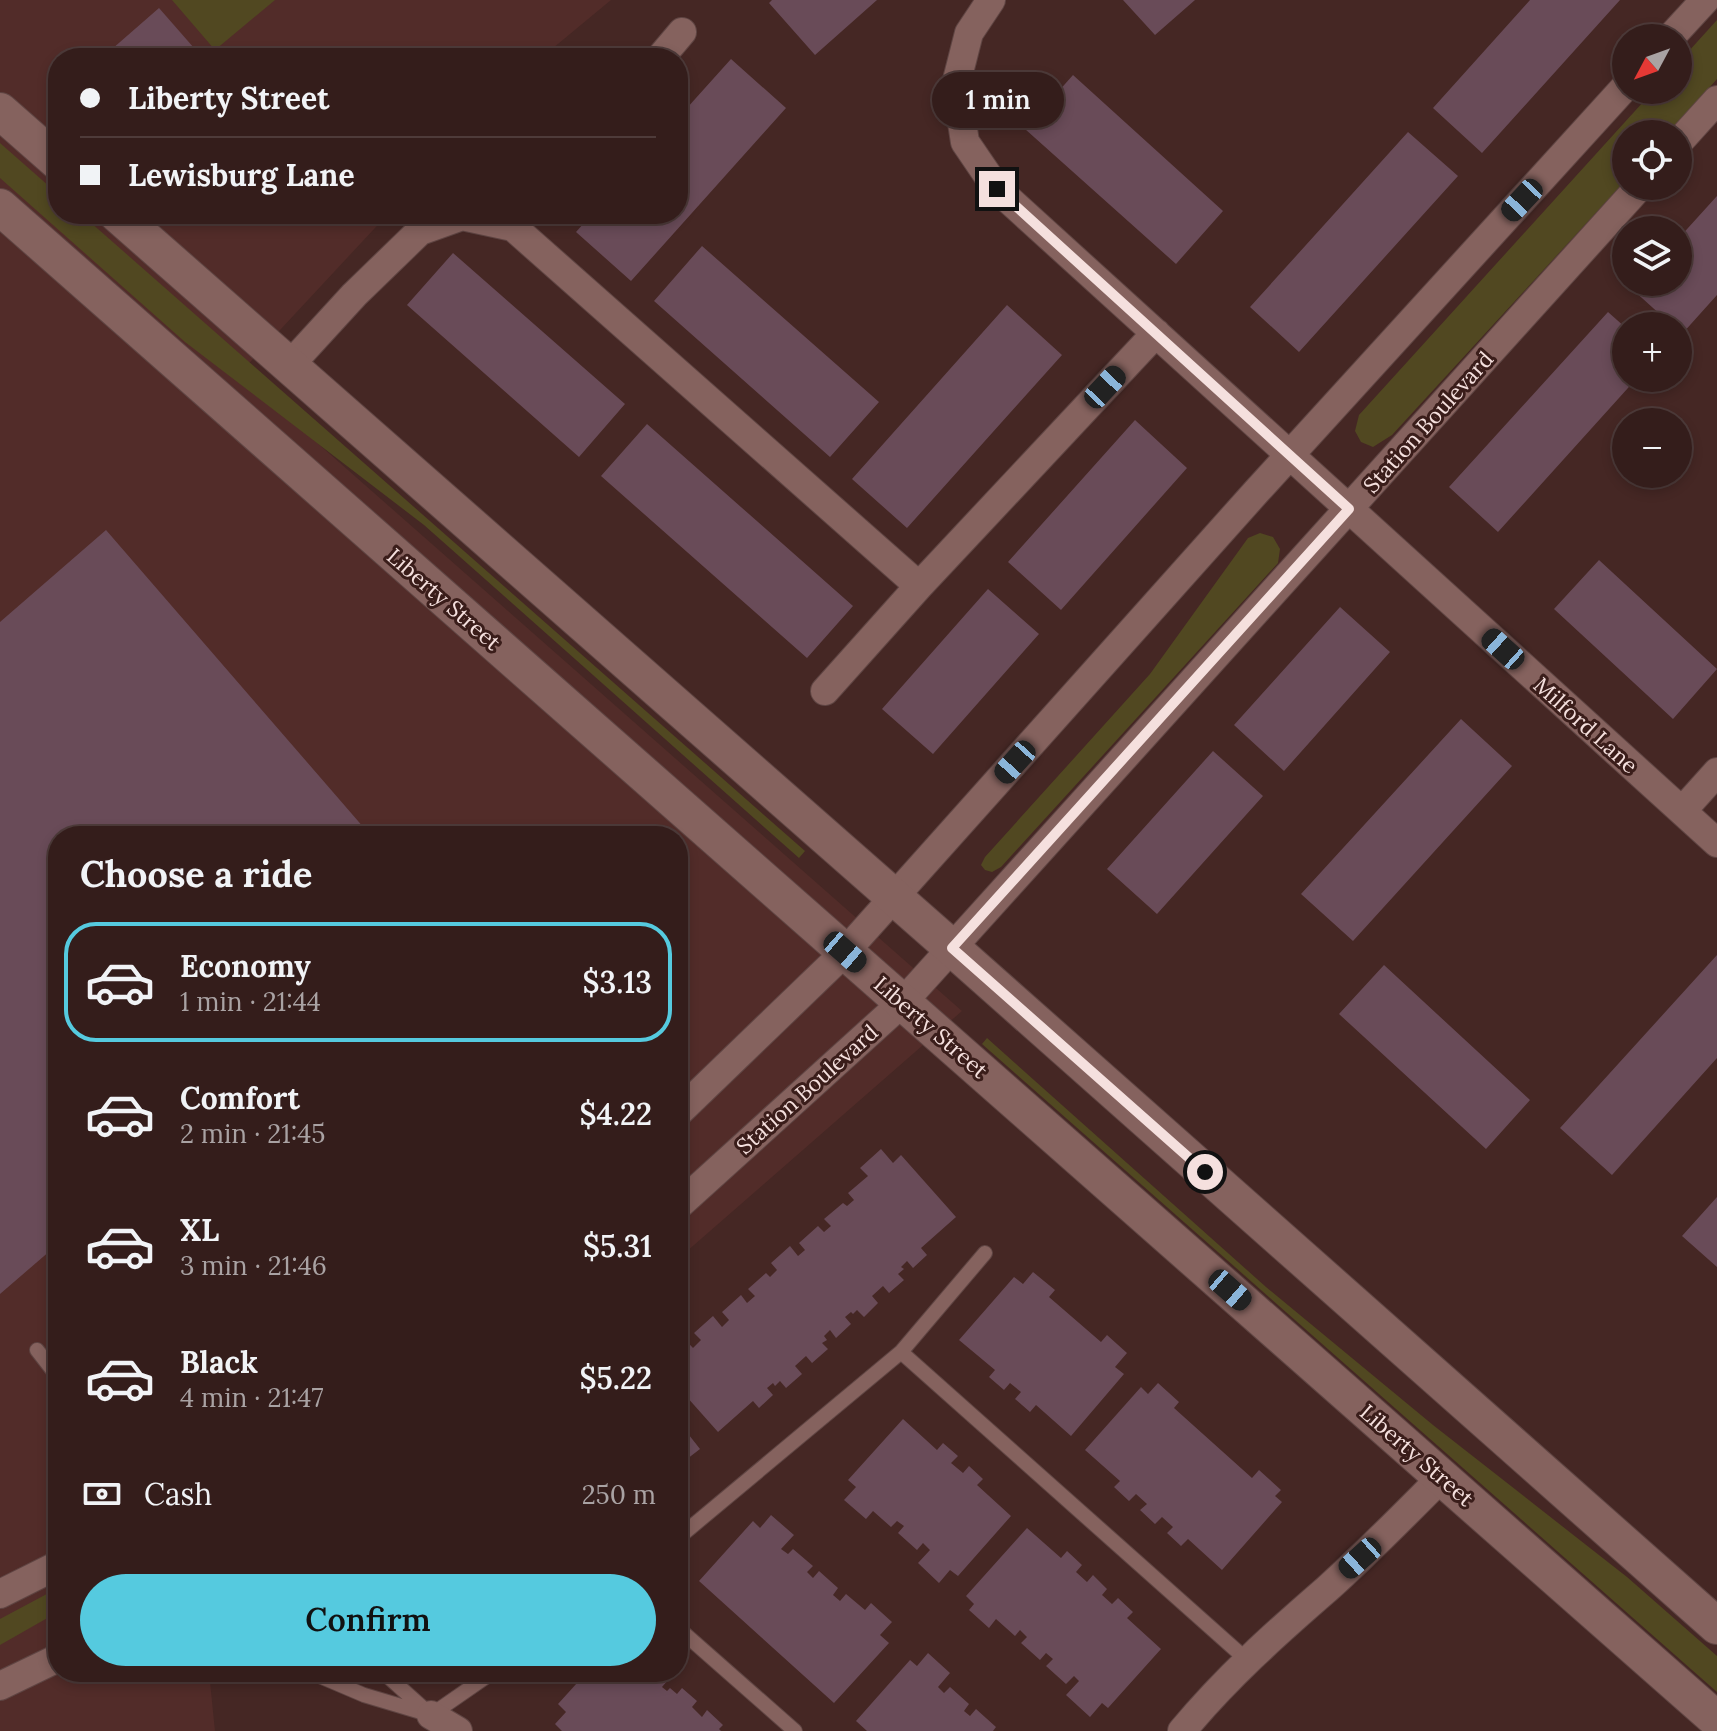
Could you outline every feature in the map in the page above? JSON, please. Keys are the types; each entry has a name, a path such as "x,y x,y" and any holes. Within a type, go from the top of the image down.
{"street":[{"name":"Milford Lane","path":"991,0 969,33 956,84 965,142 997,189 1717,843"},
{"path":"1683,24 1705,0"},
{"path":"668,48 682,32"},
{"path":"1692,128 1717,100"},
{"path":"688,1103 845,952 1289,455 1612,101"},
{"path":"0,111 48,153"},
{"name":"Station Boulevard","path":"688,1197 903,1002 1627,200"},
{"name":"Liberty Street","path":"0,207 1717,1720"},
{"path":"128,224 895,897 1717,1626"},
{"path":"289,366 354,295 420,231 440,224"},
{"path":"522,224 919,586"},
{"path":"825,691 1156,333"},
{"path":"1682,811 1717,772"},
{"path":"1182,1731 1213,1693 1377,1543 1442,1477"},
{"path":"0,1594 48,1570"},
{"path":"0,1686 48,1663"},
{"path":"431,1715 458,1731"}],"lane":[{"path":"688,1530 901,1352 985,1253"},
{"path":"37,1350 48,1364"},
{"path":"901,1352 1247,1660"},
{"path":"688,1637 795,1731"},
{"path":"333,1682 364,1695 431,1715"},
{"path":"394,1682 431,1715"},
{"path":"431,1715 479,1682"}],"shaded area":[{"path":"0,0 611,0 553,48 48,48 48,224 379,224 239,374 962,1011 688,1250 688,826 48,826 48,1682 210,1682 215,1731 0,1731"},
{"path":"172,0 275,0 217,48 213,48"},
{"path":"1717,20 1717,79 1680,120 1627,120 1641,104 1692,104 1692,48"},
{"path":"1612,136 1612,195 1392,435 1373,447 1361,442 1355,431 1359,415"},
{"path":"0,143 48,185 48,221 0,178"},
{"path":"52,224 92,224 805,851 799,858 424,525 185,342"},
{"path":"1260,533 1273,537 1280,549 1278,563 1001,867 992,872 985,870 981,865 985,857 1150,674 1248,538"},
{"path":"987,1038 1266,1287 1433,1425 1627,1577 1717,1656 1717,1692 982,1044"},
{"path":"48,1593 48,1618 0,1645 0,1619"}],"building":[{"path":"772,0 877,0 815,55 769,3"},
{"path":"1123,0 1195,0 1155,35"},
{"path":"1530,0 1620,0 1482,153 1433,108"},
{"path":"159,8 194,48 113,48"},
{"path":"731,59 786,108 688,217 688,107"},
{"path":"1073,75 1223,211 1176,264 1025,129"},
{"path":"1408,132 1458,176 1299,352 1250,307"},
{"path":"1717,196 1717,295 1692,323 1692,312 1657,312 1640,296 1692,296 1692,224"},
{"path":"583,224 682,224 631,281 576,232"},
{"path":"702,246 879,402 830,457 654,301"},
{"path":"453,253 625,404 579,457 407,305"},
{"path":"1007,305 1062,355 907,528 852,479"},
{"path":"1608,312 1612,316 1612,392 1624,392 1498,532 1449,487"},
{"path":"1135,420 1187,468 1061,610 1008,562"},
{"path":"647,424 853,606 807,658 601,476"},
{"path":"106,530 362,826 48,826 48,1253 0,1294 0,622"},
{"path":"1599,560 1717,669 1673,719 1554,609"},
{"path":"988,589 1039,634 933,754 882,709"},
{"path":"1340,607 1390,652 1284,771 1234,725"},
{"path":"1461,719 1512,766 1353,941 1301,894"},
{"path":"1213,751 1263,796 1157,914 1107,869"},
{"path":"1717,955 1717,1058 1612,1175 1560,1128"},
{"path":"1384,965 1530,1100 1486,1149 1339,1014"},
{"path":"881,1149 893,1163 901,1155 956,1217 921,1248 927,1255 913,1268 907,1261 901,1267 904,1269 898,1274 904,1280 889,1293 883,1286 872,1296 878,1303 864,1317 857,1310 853,1314 851,1312 845,1317 851,1324 836,1338 830,1330 824,1336 827,1340 822,1343 828,1349 812,1363 806,1356 795,1366 802,1374 786,1388 780,1381 775,1386 773,1383 767,1388 773,1395 759,1408 753,1401 718,1432 688,1398 688,1343 693,1348 701,1340 694,1333 713,1316 722,1327 729,1320 722,1312 741,1295 747,1303 755,1296 748,1289 766,1273 770,1277 777,1270 771,1263 790,1246 798,1256 805,1250 799,1243 818,1226 824,1232 831,1226 824,1219 843,1203 847,1206 854,1200 848,1193 868,1176 860,1168"},
{"path":"1717,1197 1717,1267 1682,1236"},
{"path":"1033,1272 1055,1290 1049,1297 1101,1342 1107,1335 1127,1353 1115,1367 1124,1374 1071,1436 1036,1405 1030,1412 1015,1399 1021,1392 1010,1383 1004,1390 989,1377 995,1370 959,1340 1014,1277 1023,1284"},
{"path":"1158,1383 1179,1402 1174,1408 1252,1478 1259,1470 1281,1490 1275,1496 1282,1502 1222,1570 1188,1539 1181,1546 1167,1533 1173,1527 1162,1517 1155,1524 1140,1510 1147,1504 1136,1494 1129,1501 1114,1487 1120,1481 1085,1450 1141,1387 1148,1394"},
{"path":"903,1419 937,1450 943,1443 958,1456 951,1463 963,1473 969,1466 983,1479 977,1485 1011,1516 958,1576 950,1570 939,1583 918,1563 930,1550 923,1543 917,1550 898,1533 904,1526 897,1521 891,1527 873,1511 866,1519 844,1500 856,1487 848,1480"},
{"path":"688,1434 700,1449 688,1458"},
{"path":"771,1515 794,1535 781,1549 788,1554 793,1549 813,1566 807,1572 813,1578 819,1571 838,1588 833,1595 840,1601 846,1594 865,1610 871,1603 892,1622 880,1635 889,1643 834,1703 699,1581 753,1521 760,1528"},
{"path":"1027,1528 1061,1558 1067,1551 1082,1565 1076,1572 1087,1582 1093,1575 1107,1589 1102,1595 1112,1604 1118,1598 1133,1612 1127,1618 1161,1649 1108,1708 1102,1703 1090,1717 1066,1695 1079,1681 1074,1676 1066,1684 1046,1666 1053,1659 1046,1653 1040,1660 1021,1643 1027,1637 1020,1630 1015,1636 996,1619 989,1628 969,1610 974,1604 966,1596"},
{"path":"928,1653 950,1673 938,1687 944,1693 950,1687 969,1704 964,1711 970,1716 976,1709 996,1727 993,1731 867,1731 856,1721 910,1660 917,1666"},
{"path":"578,1682 666,1682 662,1687 667,1691 670,1688 677,1694 682,1688 697,1701 692,1707 702,1717 707,1710 723,1725 719,1729 721,1731 562,1731 555,1724 566,1712 558,1704"}],"route":[{"path":"997,189 1349,509 952,948 1205,1172"}]}
